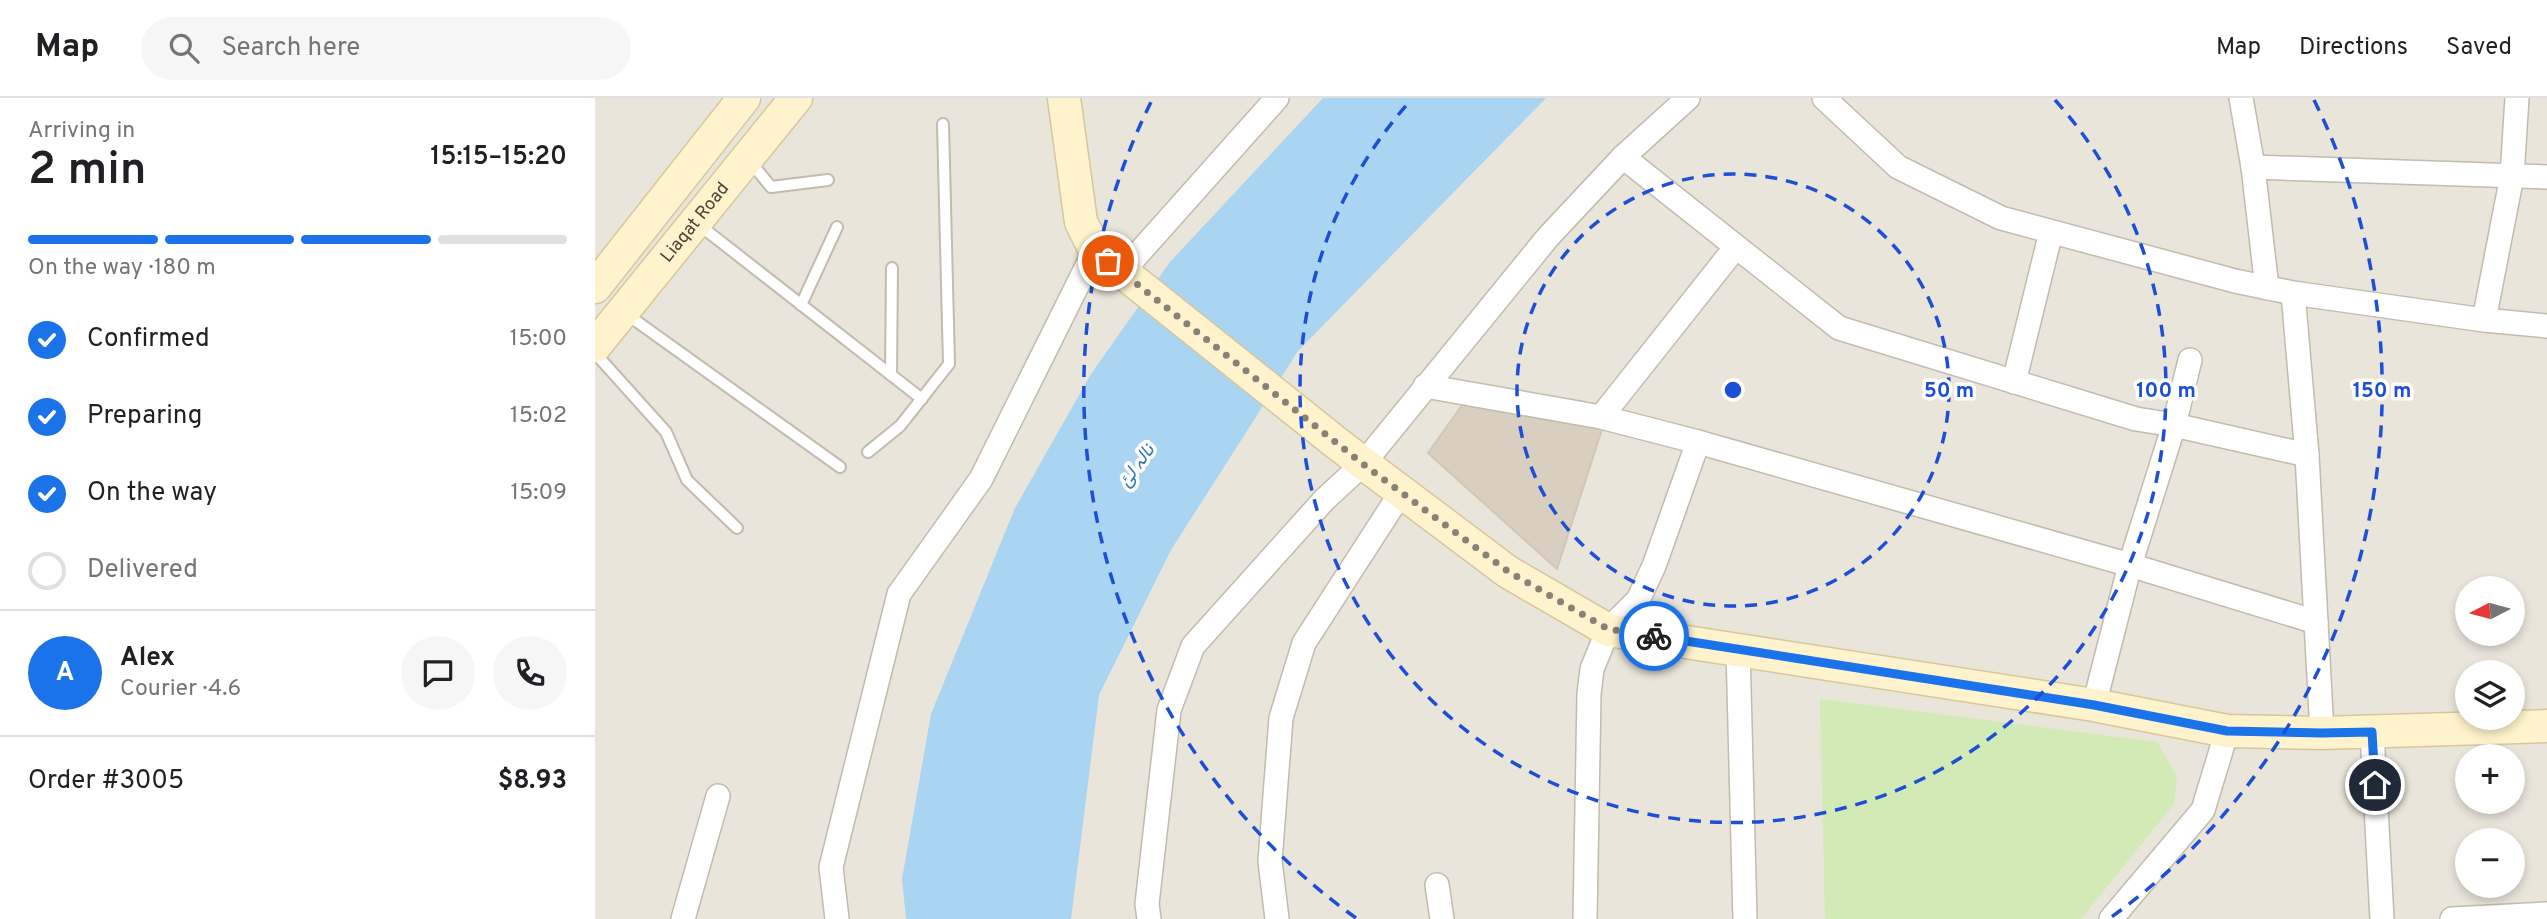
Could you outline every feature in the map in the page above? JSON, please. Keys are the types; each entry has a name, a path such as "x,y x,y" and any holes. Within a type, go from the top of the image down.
{"street":[{"name":"Liaqat Road","path":"595,346 796,98"},
{"path":"1064,98 1081,222 1095,250 1351,454 1509,572 1608,629 2094,705 2227,731 2322,733 2547,726"},
{"path":"1121,273 1277,98"},
{"path":"1149,919 1147,904 1169,710 1193,646 1325,499 1351,454 1425,386 1548,237 1623,157 1688,98"},
{"path":"1824,98 1898,167 2001,218 2267,288 2484,320 2547,326"},
{"path":"2241,98 2253,167 2267,288"},
{"path":"2484,320 2512,176 2517,98"},
{"path":"595,286 742,99"},
{"path":"1623,157 1839,328 2136,419 2307,455"},
{"path":"2253,167 2547,177"},
{"path":"2014,382 2050,232"},
{"path":"1601,417 1735,248"},
{"path":"837,919 831,867 899,594 981,479 1095,250"},
{"path":"2293,293 2307,455 2322,733"},
{"path":"2094,705 2130,565 2174,425 2190,360"},
{"path":"1425,386 1601,417 1697,442 2130,565 2316,622"},
{"path":"1585,919 1589,694 1592,669 1608,629 1638,600 1654,566 1697,442"},
{"path":"1277,919 1270,861 1282,718 1304,643 1402,491"},
{"path":"1738,649 1745,919"},
{"path":"2111,919 2203,810 2227,731"},
{"path":"2372,732 2382,919"},
{"path":"683,919 718,796"},
{"path":"1437,885 1443,919"},
{"path":"2452,919 2547,914"}],"lane":[{"path":"868,452 900,426 949,364 943,124"},
{"path":"747,158 771,187 828,180"},
{"path":"695,222 922,399"},
{"path":"801,305 837,227"},
{"path":"891,375 892,268"},
{"path":"623,312 840,467"},
{"path":"595,353 666,432 687,480 737,528"}],"shaded area":[{"path":"595,98 2547,98 2547,919 595,919"}],"green space":[{"path":"1820,699 2157,742 2177,776 2174,804 2081,919 1825,919"}],"water":[{"name":"نالہ لئ","path":"1323,98 1546,98 1298,351 1171,550 1099,695 1071,919 906,919 902,879 931,714 1015,508 1091,374 1170,262"}],"building":[{"path":"1473,390 1603,426 1557,569 1428,453"}],"way so far":[{"path":"1108,261 1363,464 1509,572 1608,629 1654,636"}],"route":[{"path":"1654,636 2094,705 2227,731 2372,732 2375,785"}]}
